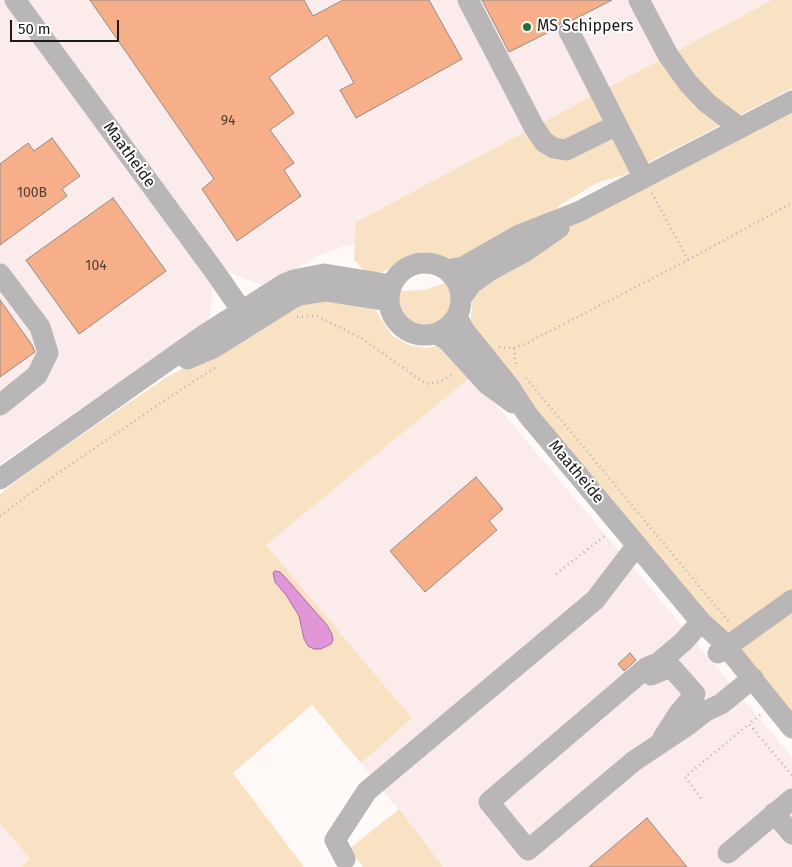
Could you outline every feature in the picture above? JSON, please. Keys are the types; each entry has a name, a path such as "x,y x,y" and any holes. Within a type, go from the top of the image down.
{"street":[{"name":"Maatheide","path":"15,0 246,317"},
{"path":"468,0 534,127 544,142 554,148 566,150 617,125"},
{"path":"639,0 668,55 688,83 707,104 740,128"},
{"path":"569,31 644,178"},
{"path":"578,212 526,251 489,271 471,284 452,325 430,336 418,335 407,331 397,323 391,312 390,293 398,275 406,268 416,264 427,263 438,265 447,270 463,267 519,235 578,212 792,101"},
{"name":"Maatheide","path":"447,270 460,287 460,307 464,330 476,360 509,386 527,414 700,622 747,682 775,726 792,744"},
{"path":"0,274 40,327 48,353 37,374 0,405"},
{"path":"0,480 146,378 246,317 284,284 324,274 390,293"},
{"path":"437,334 476,360"},
{"path":"345,859 335,840 367,791 595,600 637,545"},
{"path":"722,650 792,600"},
{"path":"700,622 684,642 634,690 613,696 489,802 528,850 634,761 661,743 694,734 713,719 721,704 747,682"},
{"path":"654,669 671,667 695,694 679,713 661,743"},
{"name":"Maatheide","path":"747,682 792,728"},
{"path":"728,853 792,798"},
{"path":"774,813 792,834"}],"path":[{"path":"644,178 688,260"},
{"path":"294,318 317,316 361,338 426,384 439,382 498,347 514,348 527,342 688,260 792,203"},
{"path":"0,516 137,419 223,363"},
{"path":"556,574 636,510"},
{"path":"569,556 573,560"},
{"path":"701,798 685,777 750,724"}],"shaded area":[{"path":"0,0 5,0 213,284 209,322 171,346 0,464"},
{"path":"28,0 772,0 356,222 356,245 344,246 317,256 267,287 228,272"},
{"path":"772,0 792,0 792,88 624,175 599,182 558,206 555,214 453,260 422,252 411,255 383,272 369,275 354,260 356,222"},
{"path":"792,111 792,719 495,365 470,324 474,289 573,224"},
{"path":"451,281 455,291 455,306 451,315 442,324 429,328 416,327 404,319 399,312 396,291 424,290"},
{"path":"325,295 375,308 392,335 408,345 427,348 445,344 472,376 266,545 412,718 361,763 312,705 233,773 304,867 21,867 30,859 0,823 0,494 38,465 165,378 216,352 297,300"},
{"path":"472,376 792,757 792,867 443,867 361,763 412,718 266,545"},
{"path":"275,571 280,572 285,577 327,625 332,634 333,640 331,644 321,649 314,649 308,646 304,639 299,616 275,582 273,573"},
{"path":"399,809 443,867 363,867 349,849"},
{"path":"0,823 30,859 21,867 0,867"}],"building":[{"path":"90,0 304,0 313,16 343,0 429,0 462,59 356,118 340,90 354,83 327,35 269,77 294,113 270,130 294,163 284,170 301,196 237,241 202,189 214,179"},
{"name":"MS Schippers","path":"482,0 612,0 573,20 563,20 557,28 509,52"},
{"path":"52,138 80,176 62,189 67,196 0,245 0,164 28,143 34,151"},
{"path":"113,198 166,271 79,334 26,260"},
{"path":"0,300 35,352 0,377"},
{"path":"476,477 503,509 489,521 497,530 425,592 390,551"},
{"path":"630,653 636,660 624,671 618,664"},
{"path":"647,818 687,867 589,867"}],"place":[{"name":"MS Schippers","path":"527,27"}]}
